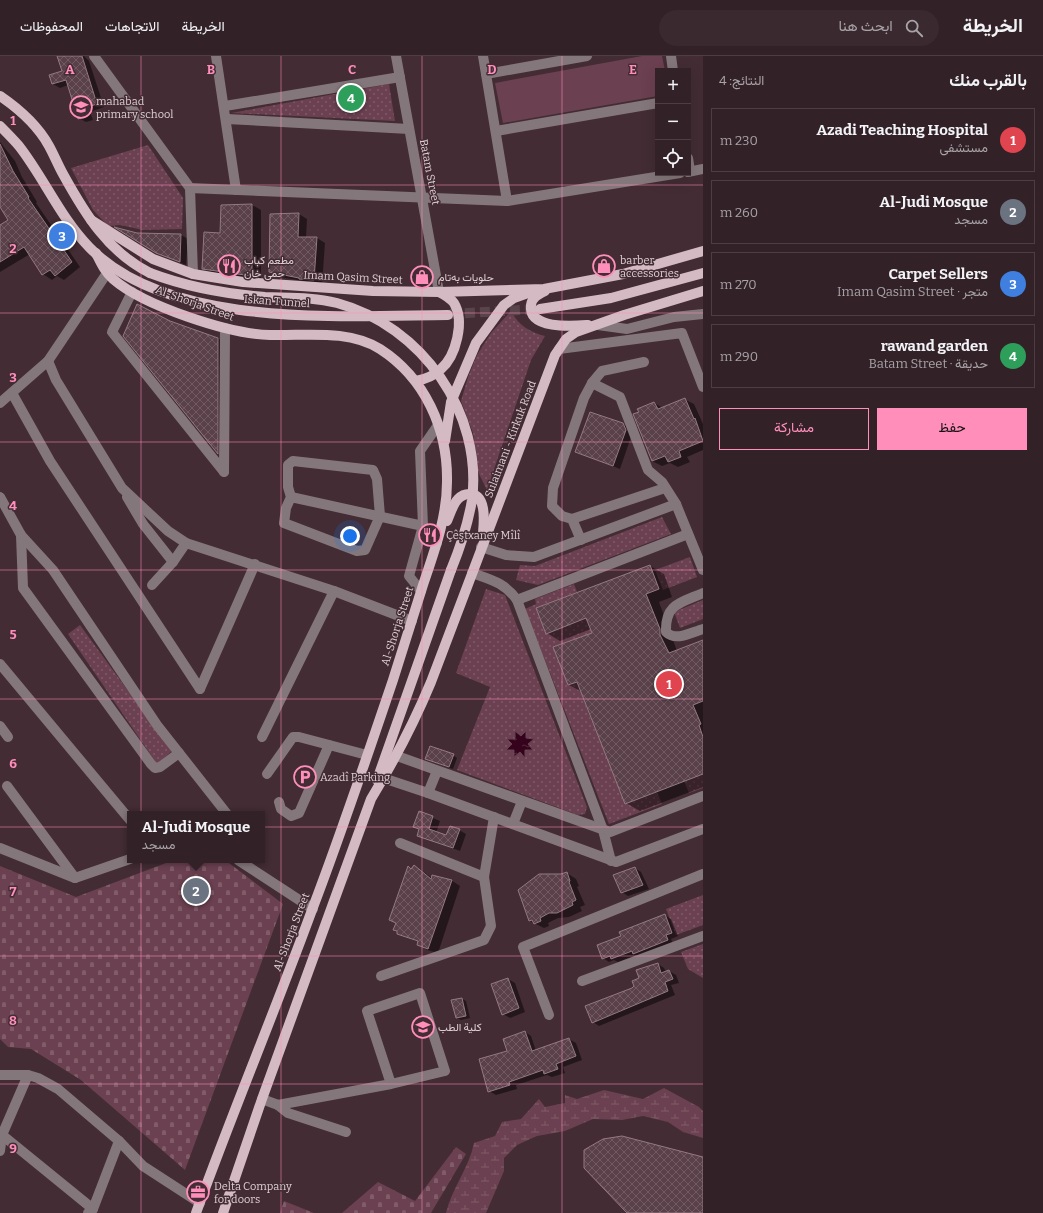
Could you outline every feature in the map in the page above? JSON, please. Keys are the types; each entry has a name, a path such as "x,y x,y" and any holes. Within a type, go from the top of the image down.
{"main road":[{"name":"Imam Qasim Street","path":"0,96 32,123 49,145 62,172 91,220 153,259 193,274 224,280 261,284 372,291 439,292 544,289"},
{"name":"Al-Shorja Street","path":"0,126 18,144 28,158 70,226 132,292 189,316 225,328 260,334 324,335 357,340 380,349 403,368 416,382 427,398 438,425 444,451 447,471 447,494 437,543 412,621 313,909 198,1208"},
{"path":"91,220 105,239 120,254 150,273 184,284 224,292 264,297 309,298 337,303 381,322 400,334 416,348 435,370 451,394 463,422 470,449 472,500 452,570 262,1099 223,1213"},
{"path":"703,252 630,272 544,291 535,297 531,306 534,316 543,322 554,325 598,325 624,315 703,291"},
{"name":"Iskan Tunnel","path":"110,270 174,295 243,310 325,316 448,314"},
{"path":"540,309 611,298 703,272"},
{"path":"444,451 447,423 453,396 465,366 483,333 496,314 509,301 544,289 567,286"},
{"path":"416,382 433,376 442,369 451,357 455,344 458,325 456,307 451,299 439,292"},
{"name":"Sulaimani - Kirkuk Road","path":"481,548 559,349 566,339 576,332 598,325"},
{"path":"371,799 397,756 416,719 472,573 481,548 484,514 480,500 473,494 466,494 456,501 437,543"}],"street":[{"path":"94,56 190,188 193,274"},
{"path":"216,56 227,119 236,190"},
{"name":"Batam Street","path":"396,56 439,292"},
{"path":"483,56 507,201"},
{"path":"486,74 587,56"},
{"path":"671,56 673,68"},
{"path":"225,106 400,77"},
{"path":"496,131 655,104"},
{"path":"227,119 409,129"},
{"path":"691,171 703,169"},
{"path":"190,188 423,199 507,201 661,176"},
{"path":"0,403 48,361 110,270"},
{"path":"132,292 112,332 224,472 225,328"},
{"path":"598,325 627,330 674,317 703,314"},
{"path":"627,330 629,340"},
{"path":"559,349 682,333 703,387"},
{"path":"48,361 56,380 143,524 173,562"},
{"path":"644,362 602,371 592,383 584,398 553,488 552,506 562,516 572,519 665,488"},
{"path":"592,383 620,397 648,470 662,482 676,504 703,570"},
{"path":"12,393 50,461 200,689 255,564"},
{"path":"421,591 409,576 423,526 421,515 420,452 438,425"},
{"path":"293,461 374,470 377,479 380,516 365,550 357,552 284,523 286,508 291,497 288,487 288,465 293,461"},
{"path":"122,488 168,531 186,543 255,564 334,591 412,621"},
{"path":"0,497 21,535 52,570 157,725 225,811"},
{"path":"291,497 423,526 437,543"},
{"path":"481,548 506,556 534,557 676,504"},
{"path":"572,519 581,540"},
{"path":"517,600 688,534"},
{"path":"21,535 23,588 150,764 154,768 160,767 179,753"},
{"path":"152,585 173,562 186,543"},
{"path":"472,573 497,582 509,589 517,600 603,830 611,861"},
{"path":"262,737 334,591"},
{"path":"703,593 675,605 666,619 666,632 670,636 677,637 703,629"},
{"path":"0,664 127,816"},
{"path":"0,726 8,737"},
{"path":"267,774 293,737 299,737 367,755"},
{"path":"279,802 281,809 291,816 299,813 329,745"},
{"path":"397,756 610,832 703,796"},
{"path":"428,793 437,771"},
{"path":"383,778 616,862 703,829"},
{"path":"7,786 75,878"},
{"path":"513,824 522,801"},
{"path":"381,976 484,940 491,926 484,877 494,817"},
{"path":"400,844 484,877"},
{"path":"0,848 75,878 127,860"},
{"path":"243,863 313,909"},
{"path":"549,1015 523,947 703,874"},
{"path":"582,981 703,936"},
{"path":"278,1105 391,1084 445,1071 420,993 367,1011 391,1084"},
{"path":"0,1075 28,1075 58,1089 119,1141 143,1166 198,1208"},
{"path":"0,1151 2,1135 28,1075"},
{"path":"262,1099 278,1105 288,1113 346,1132"},
{"path":"2,1135 90,1211 119,1141"}],"green space":[{"path":"642,56 662,56 664,68 655,68 655,97 503,123 495,83"},
{"path":"389,84 395,121 231,113"},
{"path":"148,145 183,198 182,229 143,230 120,225 108,226 93,210 71,168"},
{"path":"511,311 525,328 534,333 545,336 531,360 487,490 477,470 473,433 461,401 468,377 477,355 491,333"},
{"path":"662,517 671,534 538,585 516,580 520,565 535,566"},
{"path":"690,557 697,577 663,590 655,570"},
{"path":"574,584 577,592 536,608 546,634 586,618 592,633 554,647 568,685 600,673 580,690 592,722 626,709 625,804 657,792 662,804 609,824 525,609 536,604 535,599"},
{"path":"486,589 505,595 587,807 585,814 578,815 457,770 490,687 456,673"},
{"path":"703,600 703,619 680,628 674,612"},
{"path":"80,625 172,751 157,764 68,634"},
{"path":"703,774 703,788 689,793 684,781"},
{"path":"166,863 229,863 283,904 185,1170 81,1080 31,1049 8,1047 0,1039 0,866 76,897"},
{"path":"703,895 703,925 676,935 666,909"},
{"path":"703,944 703,978 688,969 681,952"},
{"path":"664,1088 699,1107 703,1111 703,1138 683,1132 668,1122 643,1116 622,1120 593,1119 565,1131 537,1136 517,1145 504,1158 504,1171 486,1213 446,1213 452,1195 472,1152 474,1143 495,1136 502,1122 521,1119 539,1099 545,1107 565,1103 565,1095 577,1099 604,1090 643,1099"},
{"path":"456,1147 466,1154 431,1213 342,1213 378,1182 415,1201"},
{"path":"284,1201 314,1213 280,1213"}],"water":[{"path":"515,731 521,736 526,731 526,738 534,739 528,744 533,750 525,750 525,758 520,752 514,757 514,750 506,750 512,744 507,739 515,739"}],"building":[{"path":"57,56 82,56 97,104 84,108 87,116 78,119 66,80 52,84 49,75 62,71"},
{"path":"0,144 13,171 29,197 28,198 72,262 55,276 50,270 42,275 24,247 0,262 0,225 8,220 0,207"},
{"path":"252,204 252,276 202,269 204,232 220,233 221,205"},
{"path":"299,213 298,237 317,237 314,280 299,279 269,272 270,214"},
{"path":"114,227 137,233 181,234 180,262 156,253"},
{"path":"137,304 170,321 218,338 218,454 123,336"},
{"path":"685,398 694,419 695,418 703,441 679,451 681,457 668,462 665,456 652,461 633,414 639,412 637,409 654,402 658,409"},
{"path":"590,412 623,423 626,430 613,466 575,452"},
{"path":"650,565 659,589 646,594 660,629 660,635 669,653 703,640 703,701 693,705 701,724 699,725 703,737 703,774 625,804 577,682 568,685 553,647 592,633 586,618 546,634 536,608"},
{"path":"430,746 454,754 449,767 425,759"},
{"path":"419,811 433,816 429,829 446,835 450,826 460,829 453,848 417,836 419,829 413,827"},
{"path":"414,865 431,879 432,875 452,880 428,949 417,945 418,941 397,934 397,931 393,930 396,923 389,920 408,866 411,869"},
{"path":"635,867 643,885 621,893 613,875"},
{"path":"567,872 576,900 572,902 573,905 557,913 549,913 540,918 541,921 534,924 532,920 529,921 518,890 539,874 561,874"},
{"path":"665,914 672,933 666,935 668,940 633,954 632,951 611,959 610,956 602,959 597,945 621,936 619,932"},
{"path":"658,963 661,973 669,970 673,979 665,982 668,991 592,1023 585,1006 632,988 634,986 632,981 639,978 636,970"},
{"path":"508,978 519,1008 502,1015 491,984"},
{"path":"462,998 466,1016 456,1018 451,1000"},
{"path":"525,1031 532,1051 569,1038 576,1056 556,1064 558,1069 544,1074 543,1070 509,1082 510,1085 488,1092 479,1059 507,1051 503,1039"},
{"path":"622,1136 703,1157 703,1213 627,1213 584,1168 584,1150 603,1139"}],"tunnel":[{"path":"450,314 539,309"}],"place":[{"name":"rawand garden","path":"351,98"},
{"name":"mahabad primary school","path":"81,107"},
{"name":"Carpet Sellers","path":"62,236"},
{"name":"مطعم كباب حمى خان","path":"229,266"},
{"name":"barber accessories","path":"604,266"},
{"name":"حلویات بەتام","path":"422,277"},
{"name":"Çêştxaney Mîlî","path":"430,535"},
{"name":"Azadi Teaching Hospital","path":"669,684"},
{"name":"Azadî Parking","path":"305,777"},
{"name":"Al-Judi Mosque","path":"196,891"},
{"name":"كلية الطب","path":"423,1027"},
{"name":"Delta Company for doors","path":"198,1192"}]}
